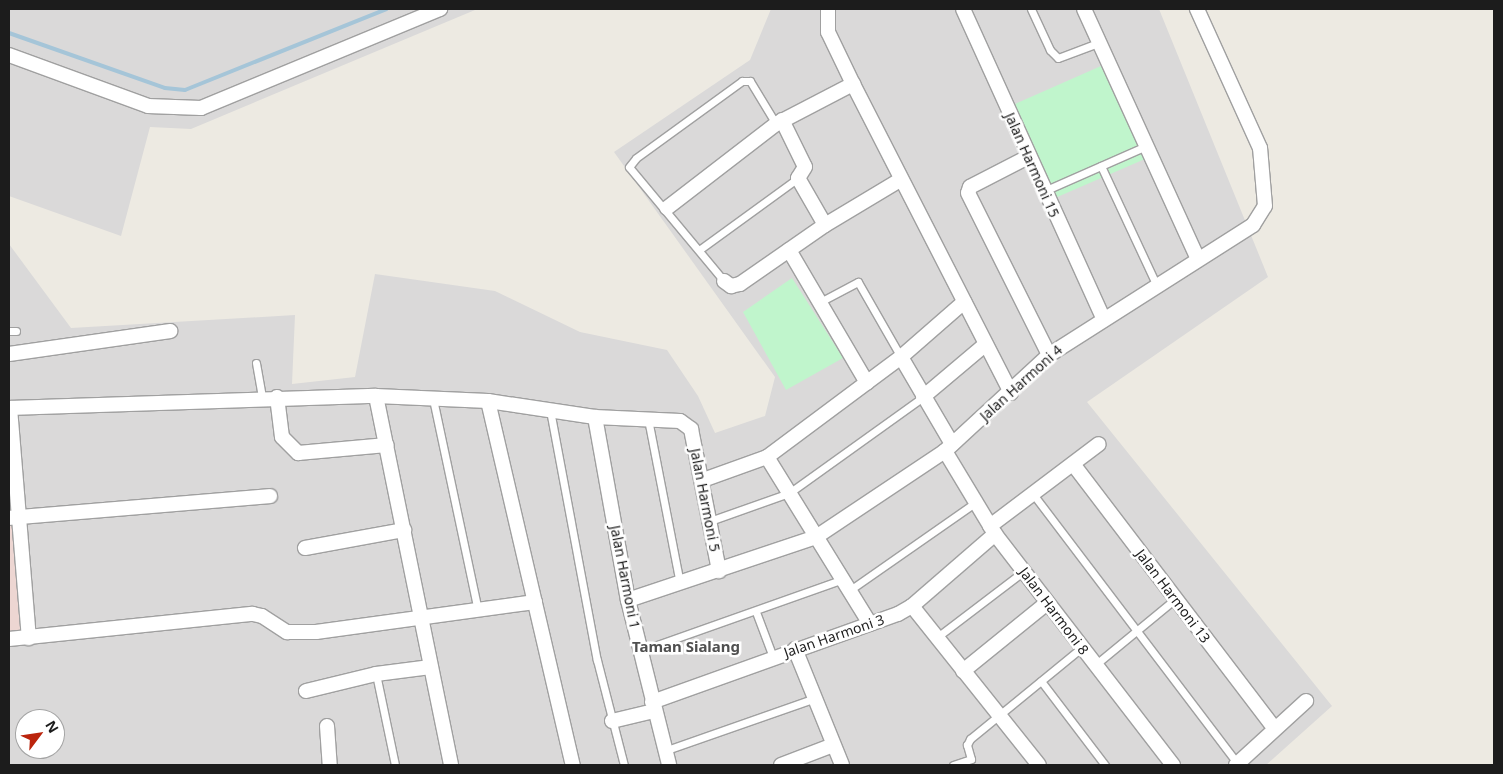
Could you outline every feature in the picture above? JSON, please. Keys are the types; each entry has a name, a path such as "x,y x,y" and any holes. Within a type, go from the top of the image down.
{"street":[{"path":"9,56 148,106 201,108 440,9"},
{"path":"828,9 828,32 900,180 1011,393"},
{"name":"Jalan Harmoni 15","path":"963,9 1043,191 1104,320"},
{"path":"1084,9 1198,259"},
{"name":"Jalan Harmoni 4","path":"628,600 816,537 948,448 1011,393 1049,355 1253,225 1265,206 1260,148 1197,9"},
{"path":"667,208 779,122 853,84"},
{"path":"779,122 805,167 798,178 825,225"},
{"path":"1028,157 970,187 968,193 1049,355"},
{"path":"724,282 731,286 740,284 825,225 900,180"},
{"path":"789,250 867,383"},
{"path":"703,480 767,456 901,357 964,302"},
{"path":"9,354 170,331"},
{"path":"923,397 986,344"},
{"name":"Jalan Harmoni 8","path":"901,357 976,502 993,530 1081,648 1173,765"},
{"path":"376,396 451,765"},
{"path":"28,638 14,518 10,408 277,397 376,396 488,401 595,417 648,419"},
{"path":"277,397 282,437 298,453 387,445"},
{"path":"488,401 573,765"},
{"name":"Jalan Harmoni 1","path":"595,417 628,600 639,651 669,765"},
{"name":"Jalan Harmoni 5","path":"648,419 680,421 691,429 703,480 719,571"},
{"name":"Jalan Harmoni 3","path":"612,721 773,657 870,624 912,606 1033,494 1099,444"},
{"path":"767,456 870,624"},
{"name":"Jalan Harmoni 13","path":"1074,464 1274,728"},
{"path":"14,518 270,496"},
{"path":"305,548 404,530"},
{"path":"9,639 253,614 262,616 284,631 292,633 535,602"},
{"path":"963,671 1048,603"},
{"path":"912,606 1039,765"},
{"path":"795,649 842,765"},
{"path":"306,691 376,674 432,667"},
{"path":"1237,765 1274,728 1306,700"},
{"path":"327,726 330,765"},
{"path":"781,765 833,745"}],"lane":[{"path":"1031,9 1050,50 1058,58 1098,42"},
{"path":"724,282 667,208 656,202 629,167 636,158 742,80 750,81 779,122"},
{"path":"1043,191 1146,146"},
{"path":"1101,166 1156,286"},
{"path":"699,250 798,178"},
{"path":"820,302 858,282 901,357"},
{"path":"256,363 262,398"},
{"path":"710,521 789,493 923,397"},
{"path":"432,399 478,610"},
{"path":"550,410 592,639 624,765"},
{"path":"648,419 680,583"},
{"path":"1033,494 1237,765"},
{"path":"639,651 756,612 846,585 976,502"},
{"path":"936,638 1024,571"},
{"path":"1095,665 1175,599"},
{"path":"756,612 773,657"},
{"path":"954,765 974,762 968,742 1081,648"},
{"path":"376,674 395,765"},
{"path":"1041,681 1105,765"},
{"path":"664,751 815,698"}],"shaded area":[{"path":"9,9 475,10 191,129 150,127 121,236 9,196"},
{"path":"771,9 1159,9 1268,277 1087,402 1332,706 1266,765 9,765 9,244 71,328 295,315 292,384 355,377 375,274 495,291 580,332 667,350 698,396 715,433 765,416 775,377 614,152 750,60"},
{"path":"9,413 33,642 9,643"}],"green space":[{"path":"1101,66 1145,159 1055,198 1015,104"},
{"path":"792,278 843,358 786,390 743,312"}],"waterway":[{"path":"9,33 165,88 185,90 386,9"}],"district":[{"name":"Taman Sialang","path":"686,647"}]}
